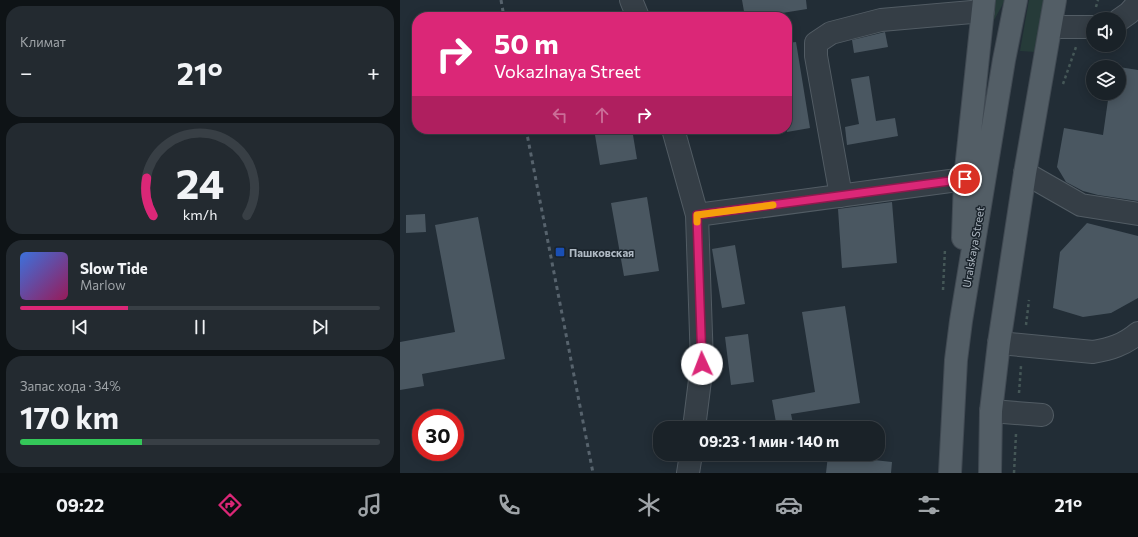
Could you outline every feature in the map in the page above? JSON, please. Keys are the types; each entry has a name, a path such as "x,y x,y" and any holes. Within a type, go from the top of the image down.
{"main road":[{"name":"Uralskaya Street","path":"950,473 956,360 961,321 1004,60 1016,0"},
{"path":"990,473 991,411 999,343 1025,173 1055,0"},
{"path":"961,321 965,179 983,6"}],"street":[{"path":"631,0 636,12"},
{"path":"1126,15 1138,3"},
{"path":"841,196 816,56 816,43 831,33 881,20 983,6"},
{"path":"1051,27 1086,27"},
{"path":"674,134 697,215 702,364 695,421"},
{"path":"1025,173 1081,204 1138,214"},
{"path":"697,215 965,179"},
{"path":"999,343 1093,352 1127,342 1138,334"},
{"path":"991,411 1042,415"},
{"path":"688,473 690,461"}],"path":[{"path":"1061,90 1075,48 1081,46"},
{"path":"943,298 946,244"},
{"path":"1014,473 1017,413 1023,345 1030,293"}],"green space":[{"path":"995,0 1005,0 992,24"},
{"path":"1029,0 1045,0 1036,52 1020,51"}],"building":[{"path":"742,0 806,0 807,9 788,12 744,12"},
{"path":"885,32 888,47 854,53 852,40"},
{"path":"792,42 796,42 810,128 792,131"},
{"path":"1126,68 1138,70 1138,201 1098,195 1083,191 1066,182 1057,167 1064,128 1103,135 1108,100 1126,100"},
{"path":"869,76 876,121 895,118 898,136 847,145 845,127 859,124 851,79"},
{"path":"595,134 633,134 637,159 600,165"},
{"name":"Пашковская","path":"647,197 659,271 624,276 611,203"},
{"path":"892,202 897,263 842,268 838,209"},
{"path":"425,214 426,232 406,233 406,215"},
{"path":"478,217 505,359 422,374 424,386 400,390 400,342 455,332 435,225"},
{"path":"1087,223 1138,236 1138,298 1111,313 1083,317 1053,308 1060,252"},
{"path":"735,245 745,304 722,308 712,249"},
{"path":"845,306 860,403 791,414 792,421 776,421 772,400 815,392 802,312"},
{"path":"748,334 754,382 731,385 725,337"},
{"path":"827,461 892,462 891,473 826,473"}],"railway":[{"path":"501,0 503,12"},
{"path":"527,134 593,473"}],"slow traffic":[{"path":"697,222 697,215 773,205"}],"place":[{"name":"Пашковская","path":"560,252"}],"route":[{"path":"702,364 697,215 965,179"}]}
